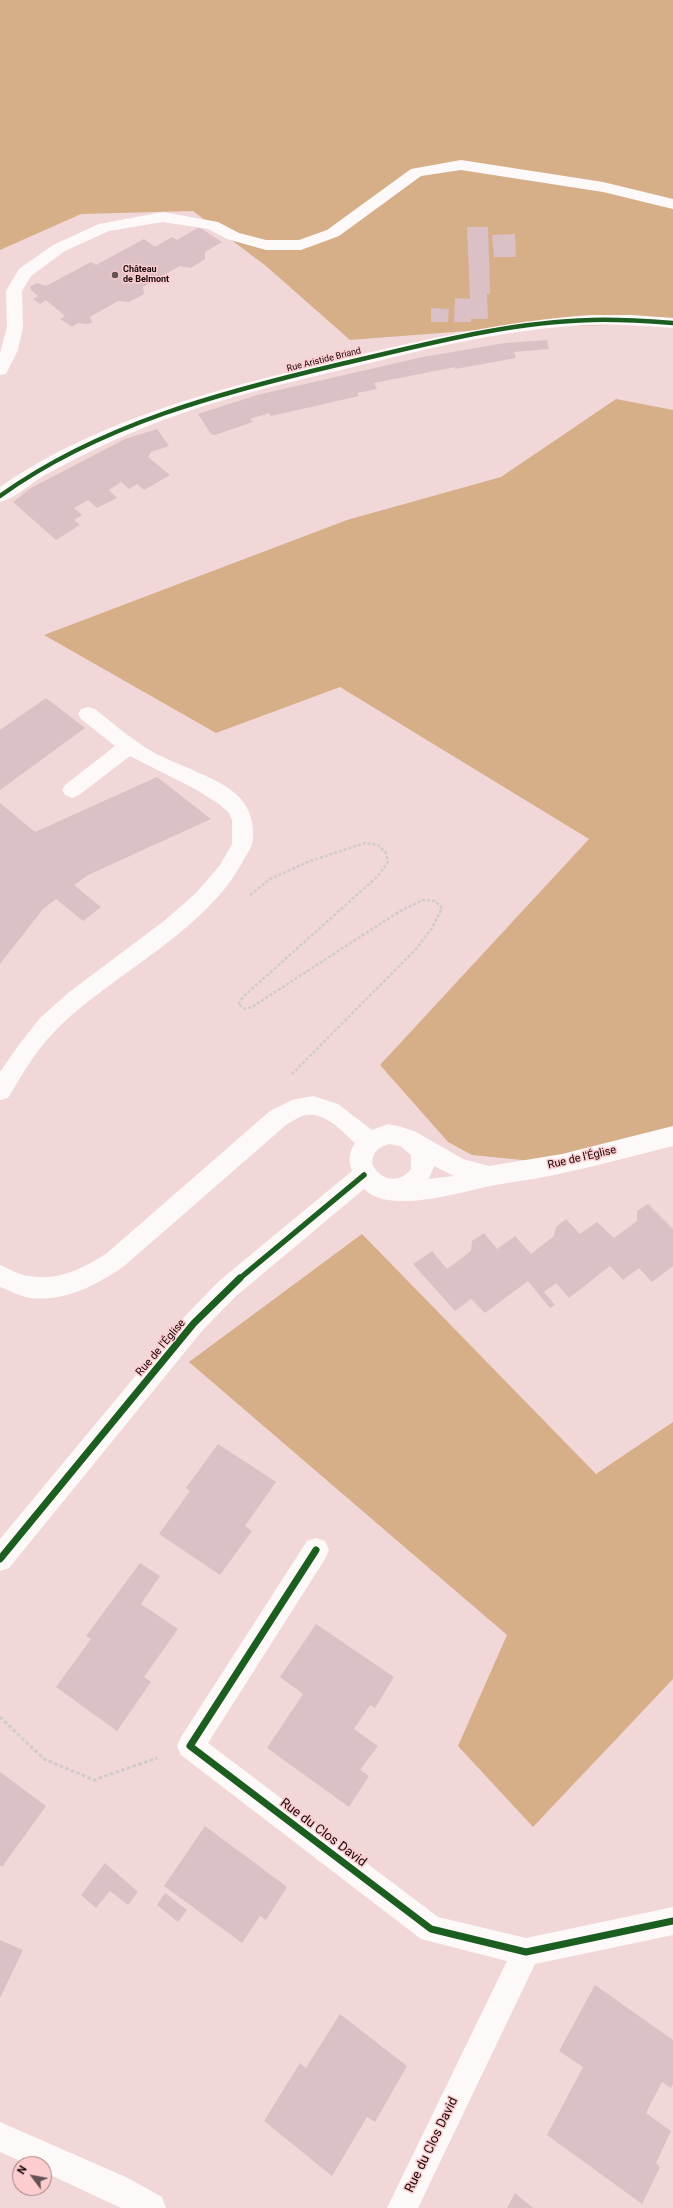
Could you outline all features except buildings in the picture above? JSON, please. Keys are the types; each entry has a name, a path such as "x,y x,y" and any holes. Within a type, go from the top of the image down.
{"street":[{"path":"0,370 10,350 15,326 14,291 25,274 59,248 104,227 163,217 212,225 233,236 266,245 301,245 333,233 416,172 461,165 603,187 673,204"},
{"name":"Rue Aristide Briand","path":"0,496 57,462 107,435 170,410 222,395 328,368 505,328 549,321 593,319 673,323"},
{"path":"0,1091 19,1060 56,1016 190,911 215,887 239,854 245,829 237,808 214,790 128,747 88,714"},
{"path":"72,790 128,747"},
{"path":"0,1276 28,1287 60,1287 91,1276 115,1260 278,1118 303,1106 319,1105 330,1110 369,1141"},
{"path":"416,1144 424,1161 418,1178 410,1184 390,1190 380,1187 364,1175 360,1167 360,1157 369,1141 378,1136 393,1134 408,1138 457,1167 490,1176"},
{"name":"Rue de l'Église","path":"390,1190 420,1190 448,1187 490,1176 562,1164 673,1136"},
{"name":"Rue de l'Église","path":"0,1559 194,1323 227,1289 364,1175"},
{"path":"190,1746 316,1550"},
{"name":"Rue du Clos David","path":"190,1746 431,1929 526,1952 673,1921"},
{"name":"Rue du Clos David","path":"402,2208 526,1952"},
{"path":"0,2137 117,2189 151,2208"}],"path":[{"path":"249,896 270,879 310,861 365,843 378,845 386,853 388,862 378,876 244,996 238,1004 246,1009 252,1007 400,911 423,900 435,901 442,908 439,919 413,950 313,1055 272,1092 293,1111"},
{"path":"0,1717 44,1759 94,1780 190,1746"}],"shaded area":[{"path":"0,0 673,0 673,323 505,328 350,340 266,266 193,211 81,214 0,250"},
{"path":"616,399 673,410 673,1136 562,1164 472,1155 448,1142 380,1065 589,839 340,687 216,733 44,635 347,520 501,477"},
{"path":"362,1234 596,1474 673,1422 673,1679 533,1827 458,1746 507,1635 189,1362"}],"cycle path":[{"path":"0,496 24,480 67,456 137,424 172,411 280,379 435,343 512,328 591,320 631,320 673,323"},
{"path":"0,1559 194,1323 227,1289 364,1175"},
{"path":"316,1550 190,1746 431,1929 526,1952 673,1921"}],"place":[{"name":"Château de Belmont","path":"115,275"}]}
